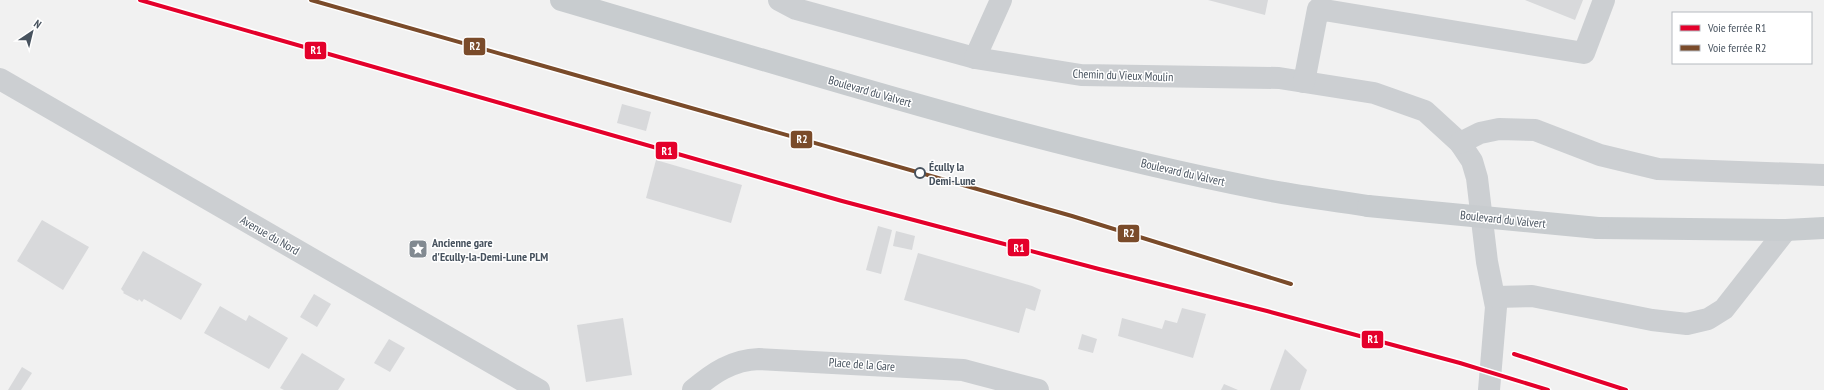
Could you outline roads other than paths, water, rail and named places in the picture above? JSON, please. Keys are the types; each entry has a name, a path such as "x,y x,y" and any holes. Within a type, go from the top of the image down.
{"main road":[{"name":"Boulevard du Valvert","path":"561,0 951,114 1153,166 1263,190 1368,206 1598,228 1786,230 1824,228"}],"street":[{"name":"Chemin du Vieux Moulin","path":"779,0 796,9 975,58 1082,75 1279,78 1374,93 1425,111 1460,143 1472,161 1477,178 1487,262 1496,297 1497,317 1489,390"},
{"path":"975,58 1002,0"},
{"path":"1304,82 1320,4 1588,54 1604,0"},
{"name":"Avenue du Nord","path":"0,79 539,390"},
{"path":"1460,143 1480,133 1499,129 1535,130 1600,155 1658,169 1824,175"},
{"path":"1496,297 1532,296 1652,320 1687,324 1708,319 1724,309 1786,230"},
{"name":"Place de la Gare","path":"693,390 712,374 744,359 759,358 963,370 1029,389"}],"rail line":[{"name":"R1","path":"140,0 842,201 1099,269 1267,311 1460,363 1548,390"},
{"name":"R2","path":"311,0 1072,216 1291,284"},
{"name":"R1","path":"1514,354 1626,390"}],"place":[{"name":"Écully la Demi-Lune","path":"920,173"},
{"name":"Ancienne gare d'Ecully-la-Demi-Lune PLM","path":"418,249"}]}
